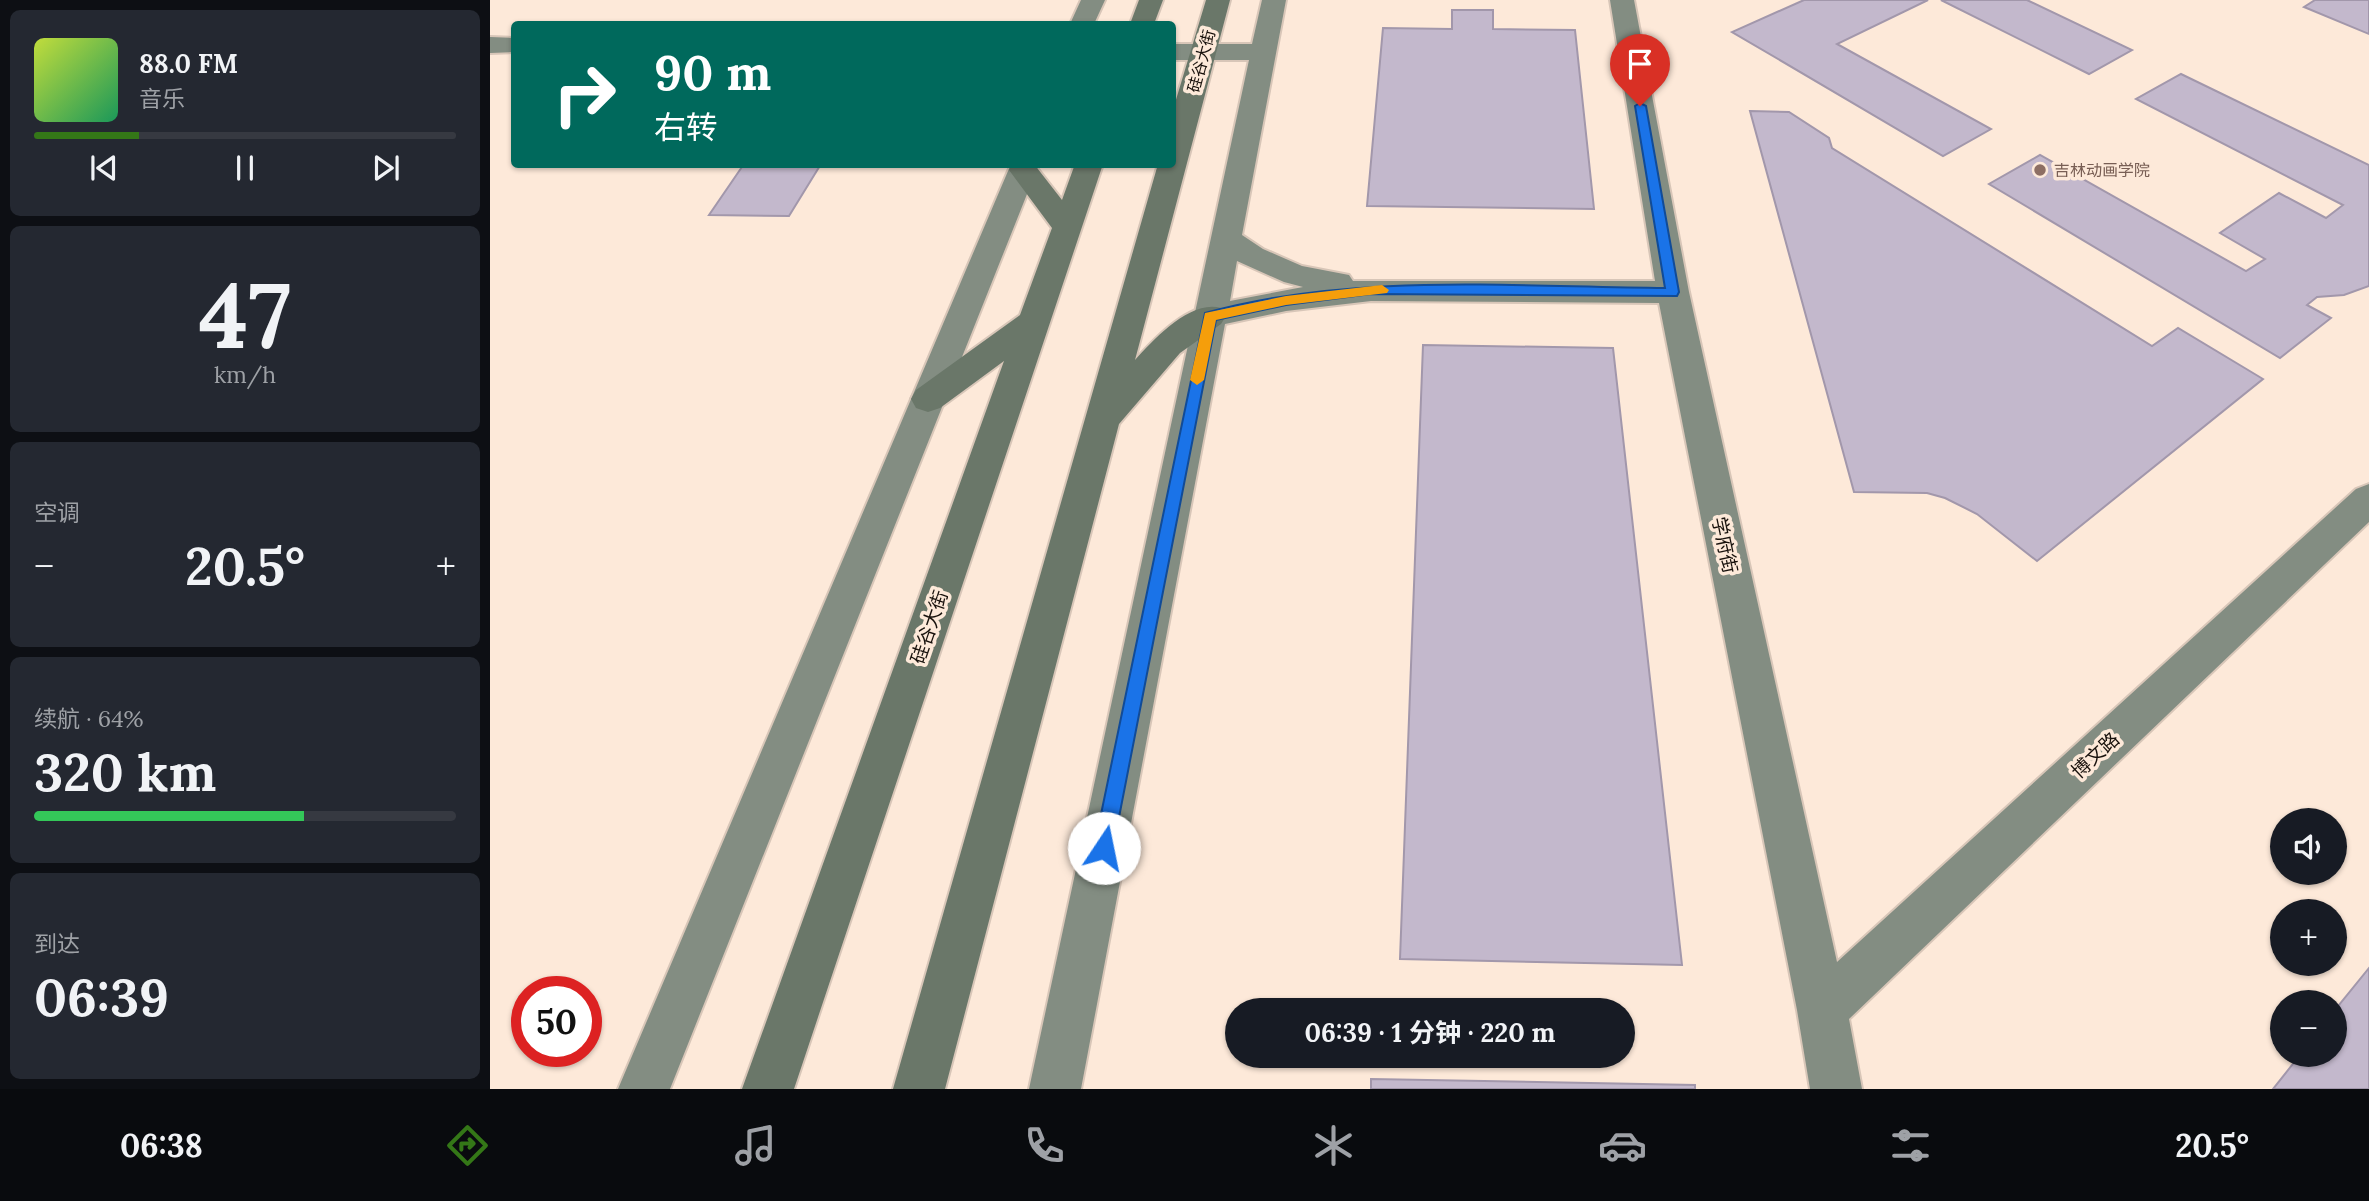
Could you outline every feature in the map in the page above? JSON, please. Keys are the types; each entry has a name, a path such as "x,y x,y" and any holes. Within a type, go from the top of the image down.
{"main road":[{"path":"1143,21 1151,0"},
{"name":"硅谷大街","path":"1176,150 1218,0"},
{"path":"1025,168 1068,227"},
{"name":"硅谷大街","path":"768,1089 1088,168"},
{"name":"硅谷大街","path":"919,1089 1171,168"},
{"path":"1102,421 1168,345 1210,316"},
{"path":"928,400 1035,321"}],"street":[{"path":"1083,21 1093,0"},
{"path":"1055,1089 1274,0"},
{"name":"学府街","path":"1622,0 1672,292 1822,1010 1836,1089"},
{"path":"490,45 511,45"},
{"path":"1176,52 1265,52"},
{"path":"644,1089 1024,168"},
{"path":"1226,239 1252,256 1295,275 1371,290"},
{"path":"1210,316 1286,300 1371,290 1672,292"},
{"name":"博文路","path":"1822,1010 2369,499"}],"building":[{"path":"1804,0 1928,0 1837,44 1991,129 1943,156 1732,32"},
{"path":"1941,0 2027,0 2132,50 2089,74"},
{"path":"2315,0 2369,0 2369,34 2304,7"},
{"path":"1452,10 1493,10 1493,29 1575,30 1594,209 1367,206 1383,28 1452,29"},
{"path":"2181,74 2369,165 2369,286 2344,295 2317,297 2307,305 2331,318 2280,358 1989,184 2040,155 2246,271 2265,259 2220,233 2279,193 2326,218 2343,205 2136,99"},
{"path":"1750,111 1789,112 1829,138 1832,148 2152,346 2178,328 2263,379 2037,561 1977,514 1945,498 1927,493 1854,492"},
{"path":"741,168 819,168 789,216 709,215"},
{"path":"1423,345 1613,348 1682,965 1400,959"},
{"path":"2369,968 2369,1089 2273,1089 2290,1067 2347,1067 2347,995"},
{"path":"1371,1079 1695,1085 1695,1089 1371,1089"}],"slow traffic":[{"path":"1197,380 1210,316 1286,300 1382,290"}],"place":[{"name":"吉林动画学院","path":"2040,170"}],"route":[{"path":"1104,848 1210,316 1286,300 1371,290 1672,292 1640,106"}]}
